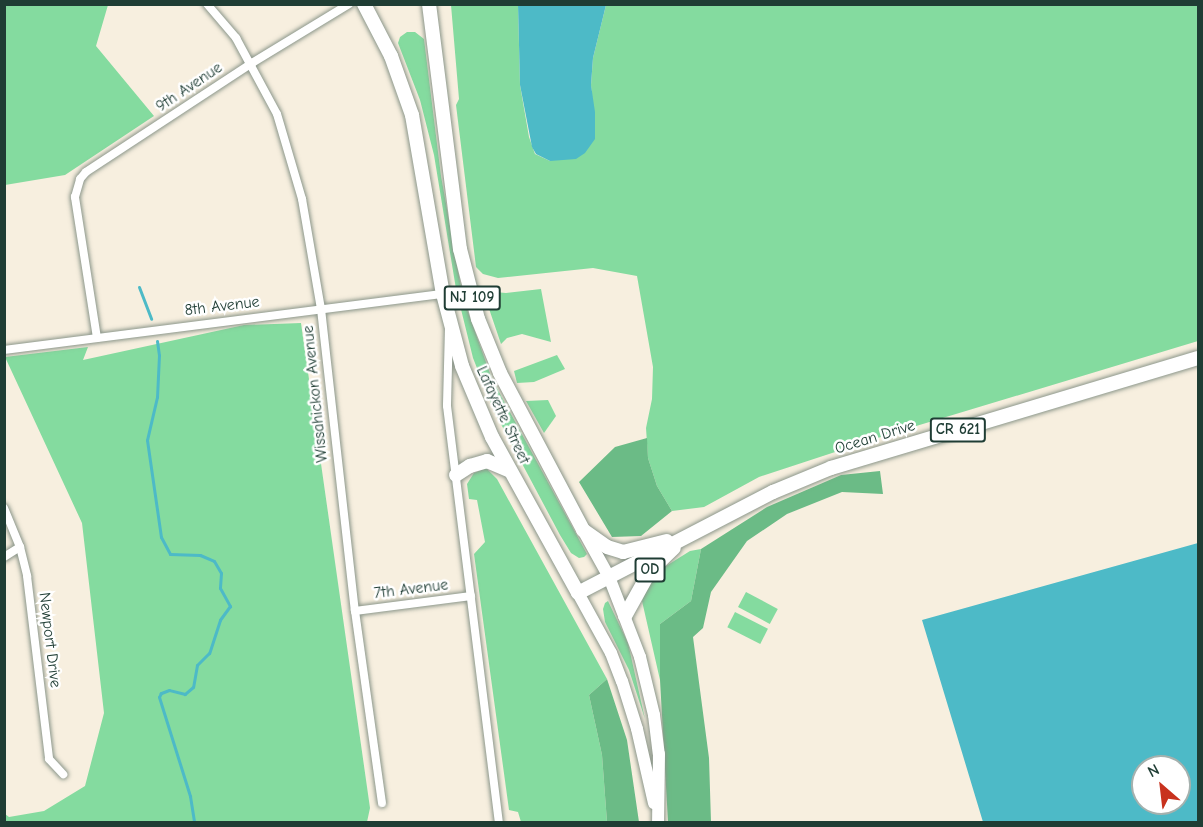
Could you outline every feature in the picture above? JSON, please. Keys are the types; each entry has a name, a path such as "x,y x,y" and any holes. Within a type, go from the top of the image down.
{"main road":[{"name":"Lafayette Street","path":"364,4 391,56 412,115 449,322 476,403 510,471 611,653 627,697 658,822"},
{"name":"Lafayette Street","path":"429,4 453,211 473,303 508,392 609,577 640,657 654,715 660,760 658,822"},
{"name":"Ocean Drive","path":"578,593 773,492 831,468 1198,358"},
{"path":"456,476 470,466 487,460 510,471"},
{"path":"583,530 607,547 623,552 689,535"},
{"name":"OD","path":"625,616 650,571 689,535"}],"street":[{"name":"9th Avenue","path":"96,338 76,187 86,172 252,63 349,4"},
{"name":"Wissahickon Avenue","path":"207,5 236,38 252,63 277,114 302,199 321,309 355,611 382,803"},
{"name":"8th Avenue","path":"4,350 443,294"},
{"path":"449,322 446,392 499,822"},
{"name":"Newport Drive","path":"4,508 20,547 31,604 49,759 63,774"},
{"path":"4,557 20,547"},
{"name":"7th Avenue","path":"355,611 471,596"}],"green space":[{"path":"5,4 108,5 96,46 154,116 65,175 5,185"},
{"path":"451,5 518,5 520,85 529,137 535,154 550,161 595,129 591,85 593,58 606,5 1198,5 1198,341 893,433 759,477 704,507 672,511 657,486 648,458 646,428 652,399 653,367 637,276 593,268 498,278 483,274 476,267 456,105 459,99"},
{"path":"407,32 415,32 424,39 441,176 463,298 492,379 587,554 584,557 579,558 571,553 560,535 494,411 473,358 456,289 434,155 420,100 398,43 400,37"},
{"path":"541,289 551,342 522,334 507,338 501,344 483,291 506,293"},
{"path":"301,323 370,808 367,822 5,822 5,814 9,817 44,811 85,786 104,713 82,523 5,357 88,347 83,360 244,325"},
{"path":"557,355 565,369 534,382 517,383 514,371"},
{"path":"548,400 556,416 544,433 526,401"},
{"path":"647,438 648,458 657,486 672,511 641,536 612,537 579,482 615,447"},
{"path":"486,468 497,479 607,679 589,695 602,755 607,822 521,822 518,812 509,810 474,554 485,542 477,500 469,499 467,484 474,473"},
{"path":"880,471 883,494 842,492 787,514 747,541 711,592 703,628 693,637 709,758 711,822 668,822 660,680 660,624 691,601 701,549 767,507 841,475"},
{"path":"701,549 691,601 660,624 660,680 642,601 650,580 666,566 690,551"},
{"path":"746,592 778,609 770,624 738,607"},
{"path":"608,601 628,643 645,719 629,670 605,622 603,609"},
{"path":"735,612 768,629 760,644 727,627"},
{"path":"607,679 627,740 639,822 607,822 602,755 589,695"}],"water":[{"path":"518,5 606,5 593,58 591,85 595,112 595,139 585,153 576,159 550,161 536,154 532,147 520,85"},
{"path":"1198,543 1198,822 983,822 922,620"}],"waterway":[{"path":"139,287 151,319"},
{"path":"157,341 159,355 157,397 147,440 161,537 170,554 200,555 214,561 221,573 220,588 230,606 220,620 209,653 197,665 193,687 185,694 169,690 161,693 159,697 190,796 194,822"}]}
